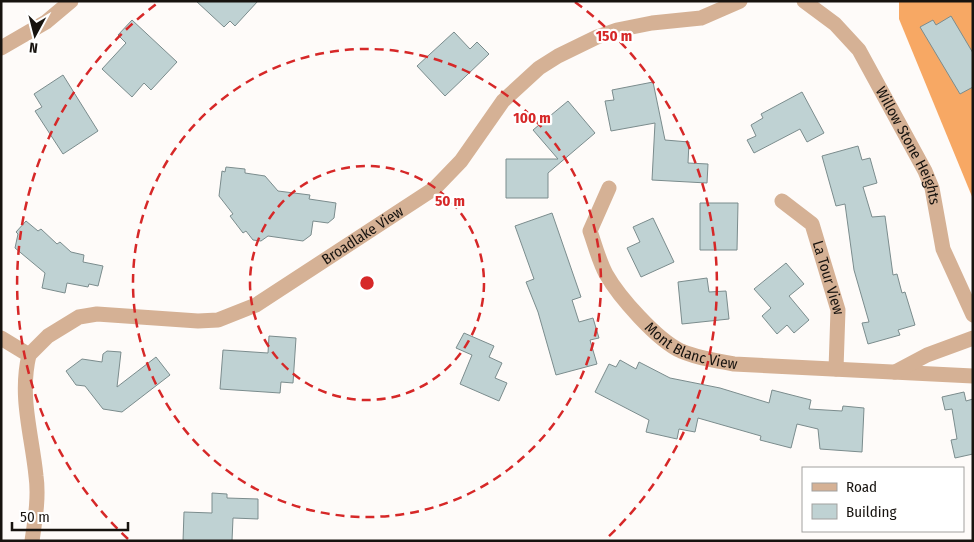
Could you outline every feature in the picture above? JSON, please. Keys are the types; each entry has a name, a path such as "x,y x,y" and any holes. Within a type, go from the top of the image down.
{"street":[{"path":"1,48 46,22 71,1"},
{"name":"Broadlake View","path":"29,355 48,336 80,317 97,314 174,321 218,320 256,305 435,188 461,161 503,100 539,68 558,56 597,36 652,23 701,18 740,1"},
{"name":"Willow Stone Heights","path":"804,1 835,24 859,50 925,171 932,188 943,249 973,315"},
{"name":"Mont Blanc View","path":"609,188 590,230 606,273 624,301 667,342 690,354 734,364 973,376"},
{"name":"La Tour View","path":"782,201 812,224 838,310 836,369"},
{"path":"1,338 29,355 25,373 25,415 36,476 37,497 32,541"},
{"path":"894,373 927,356 973,338"}],"shaded area":[{"path":"899,1 973,1 973,199 899,19"}],"building":[{"path":"196,1 258,1 235,26 230,21 224,27"},
{"path":"951,16 973,53 973,87 960,94 920,27 933,20 936,25"},
{"path":"132,20 177,62 151,90 144,83 132,97 102,69 126,43 118,35"},
{"path":"454,32 470,49 477,42 489,54 445,96 417,66"},
{"path":"63,75 98,131 63,154 35,111 42,107 34,94"},
{"path":"653,82 665,140 689,142 688,163 708,164 707,183 652,180 655,123 611,131 605,101 614,100 612,90"},
{"path":"802,92 824,133 807,142 800,129 754,153 747,140 756,136 751,125 763,118 761,114"},
{"path":"568,101 595,133 548,173 548,198 506,198 506,159 558,159 533,130"},
{"path":"858,146 862,160 870,158 877,183 863,187 872,217 885,216 893,275 897,274 902,293 905,292 915,325 898,330 900,335 868,344 862,323 869,322 854,270 845,204 836,206 822,156"},
{"path":"226,167 245,169 245,173 265,176 278,191 310,195 309,199 336,203 334,218 328,223 313,221 311,235 303,241 268,236 261,241 253,240 246,231 243,233 230,216 233,214 219,196 222,171 225,172"},
{"path":"700,203 738,203 737,250 700,250"},
{"path":"552,213 581,297 572,300 579,322 593,318 599,338 590,340 597,364 556,375 538,312 526,282 534,279 515,226"},
{"path":"653,218 674,262 641,277 627,248 640,242 633,227"},
{"path":"26,221 38,231 41,229 57,244 60,242 71,252 84,255 83,262 103,266 98,286 89,284 88,287 67,283 65,293 42,288 45,273 15,248 18,234 16,232"},
{"path":"786,263 804,284 789,296 809,320 794,333 787,325 777,334 762,316 771,308 754,289"},
{"path":"707,278 709,292 726,291 729,319 682,324 678,282"},
{"path":"464,333 494,346 489,357 502,363 495,378 507,383 499,401 460,384 472,355 456,348"},
{"path":"269,336 296,338 293,383 281,382 280,393 220,389 223,350 268,353"},
{"path":"107,351 121,352 117,387 156,357 170,375 122,412 103,409 85,386 76,385 66,371 82,359 102,362 103,354"},
{"path":"620,360 636,369 639,362 670,378 720,388 769,403 772,390 811,400 809,409 842,411 843,406 864,408 862,452 820,449 818,429 797,424 791,448 760,440 761,436 698,418 695,432 679,429 677,439 646,432 649,420 595,392 609,364 616,367"},
{"path":"964,392 966,401 973,399 973,454 955,458 951,440 957,439 952,409 945,410 942,397"},
{"path":"212,493 227,494 227,498 258,499 258,519 233,518 232,541 183,541 184,512 212,513"}]}
